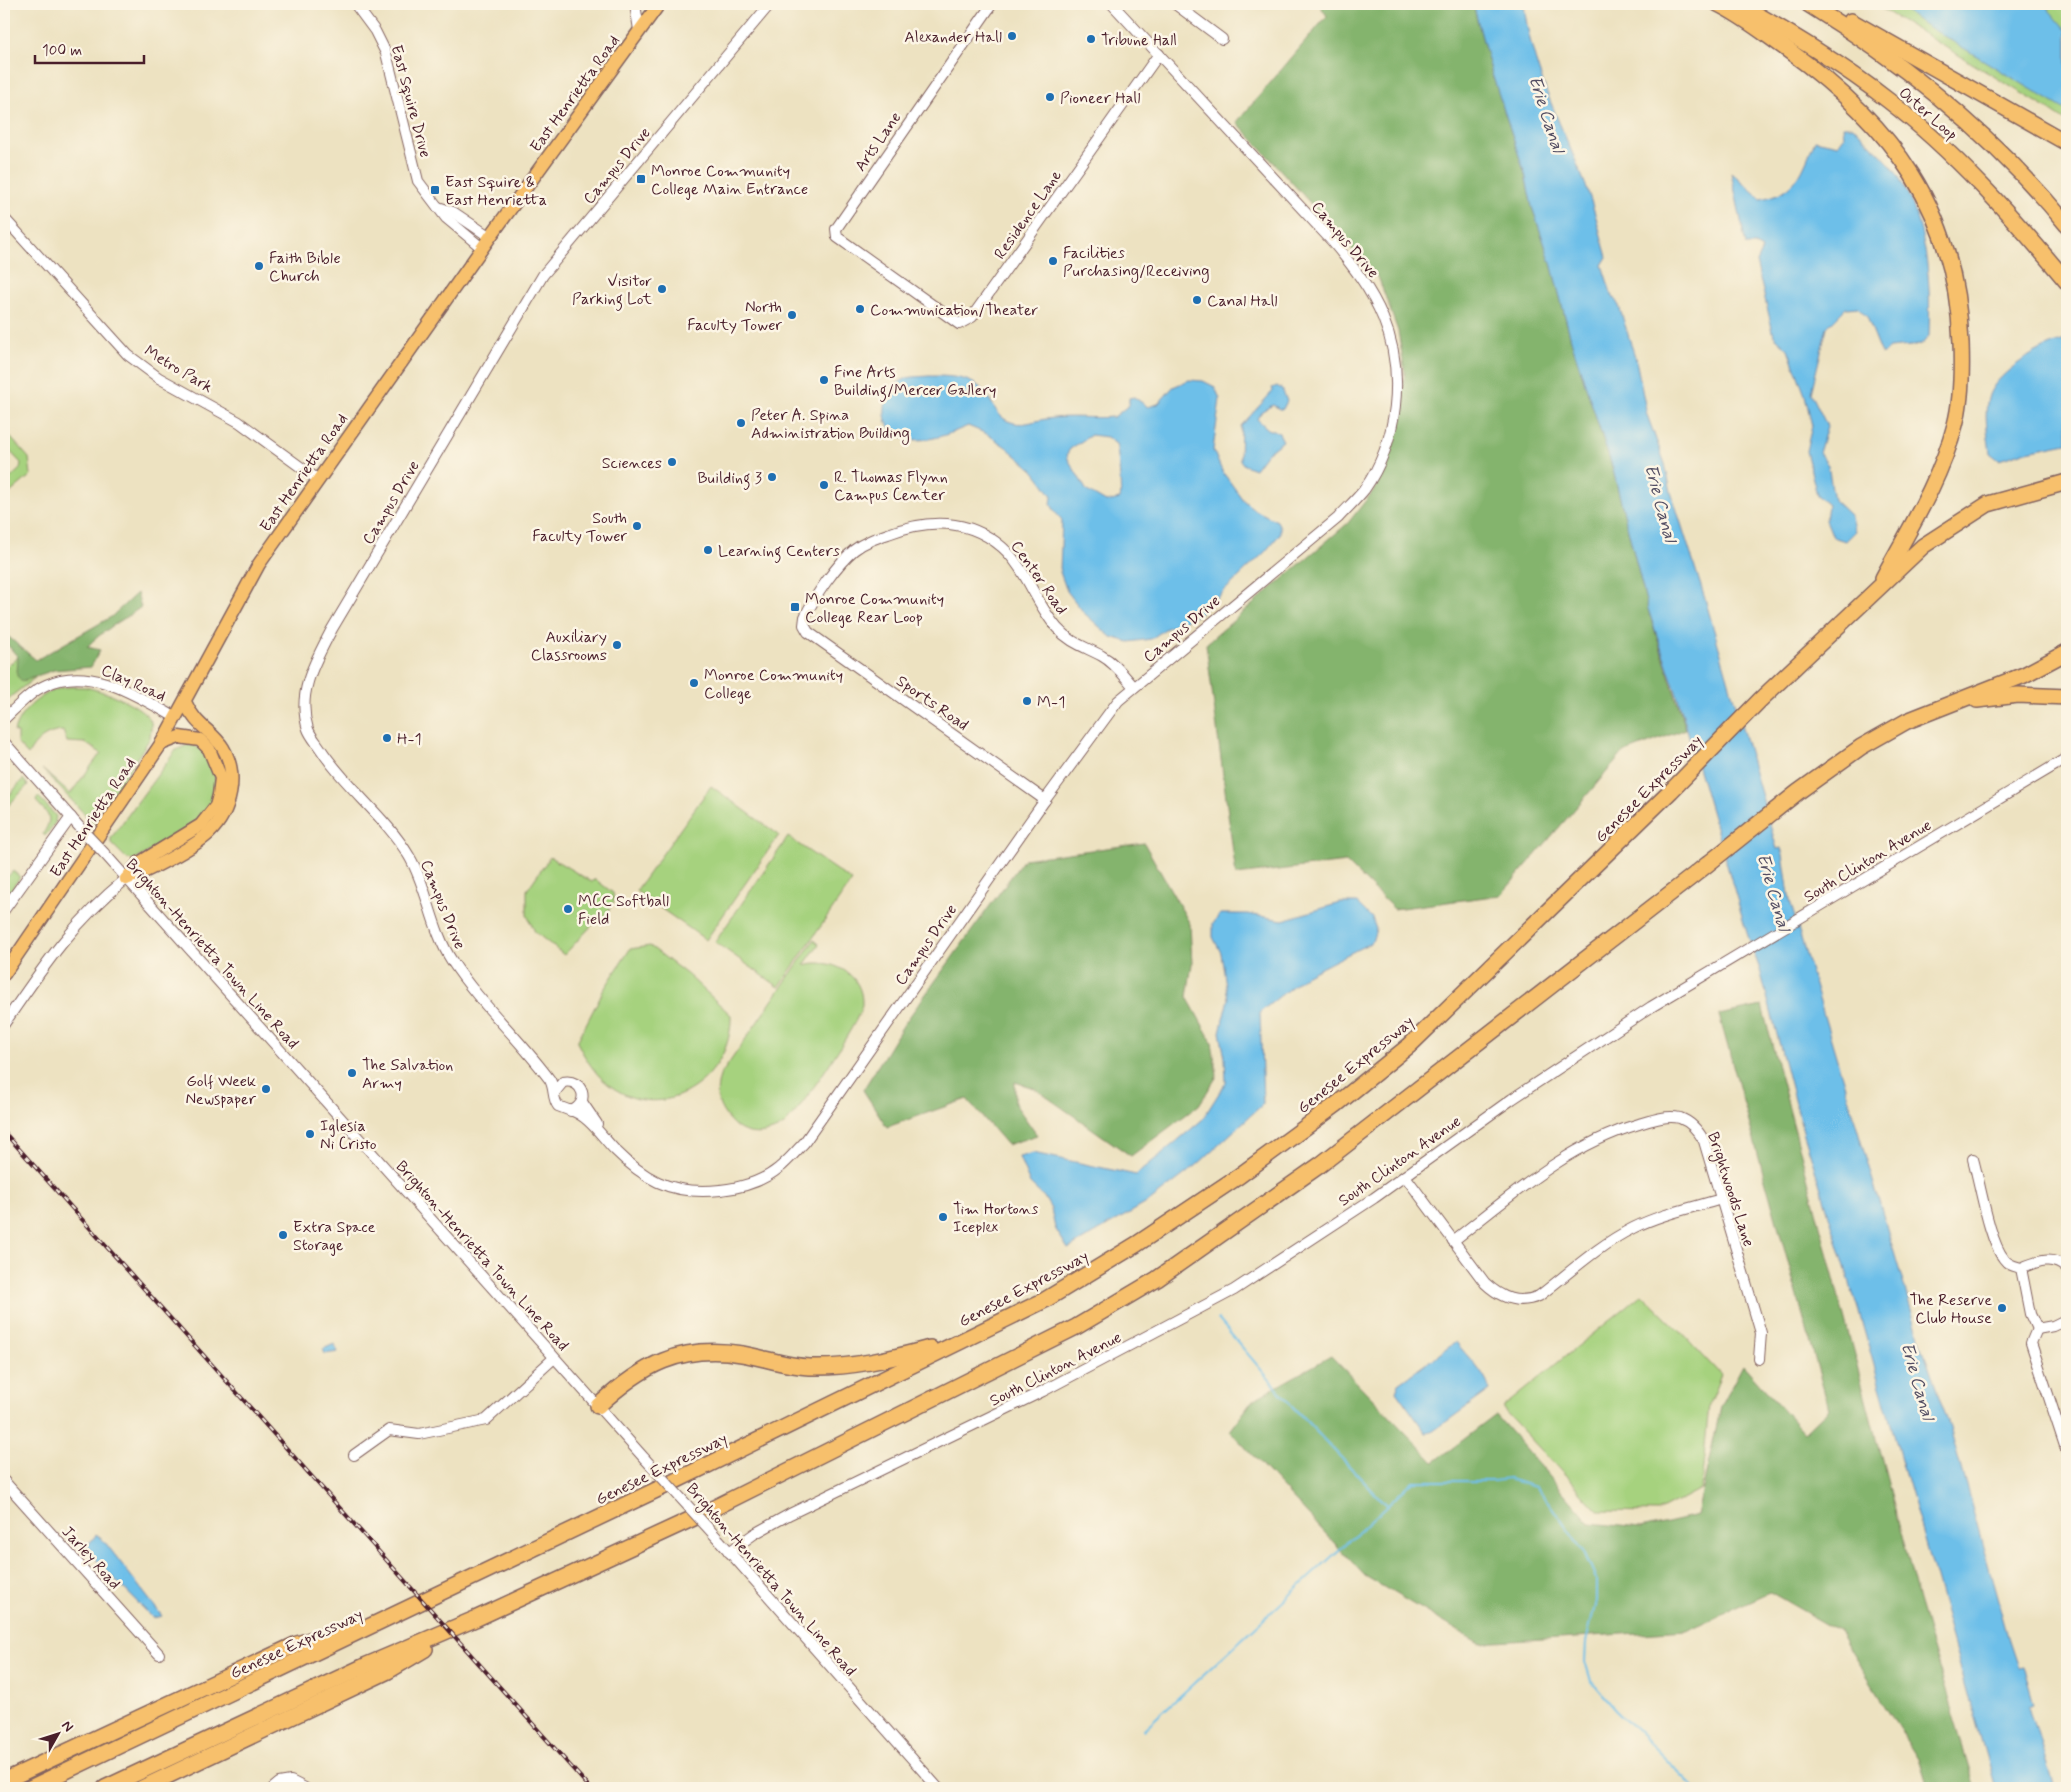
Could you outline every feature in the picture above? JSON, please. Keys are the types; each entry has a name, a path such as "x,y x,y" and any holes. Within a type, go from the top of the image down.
{"highway":[{"path":"1718,4 1827,78 1872,121 1909,167 1934,216 1952,271 1960,324 1962,376 1956,425 1934,482 1877,589"},
{"name":"Outer Loop","path":"1740,4 1827,56 1890,102 1957,161 2027,234 2067,282"},
{"name":"Outer Loop","path":"1808,4 1886,55 1957,111 2008,159 2067,225"},
{"path":"1819,4 2067,143"},
{"name":"Genesee Expressway","path":"30,1788 407,1610 1045,1300 1138,1244 1239,1176 1337,1104 1410,1044 1671,791 1760,700 1923,546 1988,504 2067,482"},
{"path":"106,1788 367,1665 475,1619 724,1503 1076,1327 1157,1279 1320,1165 1798,792 1869,742 1907,721 2024,675 2067,652"},
{"path":"1955,703 2018,695 2067,696"},
{"path":"598,1406 642,1370 680,1354 717,1351 743,1354 786,1365 851,1366 904,1355 974,1334"},
{"path":"4,1781 297,1644 407,1610"},
{"path":"142,1788 388,1671 475,1619"},
{"path":"4,1775 47,1760"}],"main road":[{"name":"East Henrietta Road","path":"4,974 161,744 243,589 317,479 656,4"},
{"path":"126,878 146,872 208,834 220,820 227,806 231,790 231,769 224,749 192,717 184,702"},
{"path":"126,878 139,863 202,825 216,806 219,795 221,778 209,750 200,740 179,737 161,744"}],"street":[{"name":"East Squire Drive","path":"355,4 375,31 386,53 416,175 425,192 438,207 452,212 486,242"},
{"path":"635,4 639,30"},
{"name":"Campus Drive","path":"566,1082 557,1077 520,1042 477,995 451,960 435,925 409,856 384,823 328,760 308,730 304,702 307,682 315,662 350,599 543,275 770,4"},
{"name":"Arts Lane","path":"898,282 837,237 836,229 992,4"},
{"name":"Campus Drive","path":"569,1110 581,1115 636,1168 658,1183 692,1190 722,1191 751,1183 778,1169 804,1143 1045,800 1118,701 1338,518 1363,491 1378,465 1387,441 1396,399 1391,341 1383,318 1354,267 1112,4"},
{"path":"1174,4 1222,39"},
{"name":"Residence Lane","path":"898,282 959,324 972,317 1159,54"},
{"name":"Metro Park","path":"4,218 128,355 159,378 239,422 317,479"},
{"name":"Center Road","path":"805,628 804,622 807,612 846,557 863,543 911,526 930,523 952,524 974,530 1001,547 1012,557 1057,628 1087,650 1101,655 1114,664 1134,687"},
{"name":"Sports Road","path":"805,628 813,636 1045,800"},
{"name":"Clay Road","path":"4,719 34,692 46,684 72,677 84,677 110,684 175,717"},
{"name":"Brighton-Henrietta Town Line Road","path":"4,742 719,1540 938,1788"},
{"name":"South Clinton Avenue","path":"729,1552 754,1534 805,1506 1043,1391 1187,1317 1234,1290 1405,1176 1512,1099 1651,1007 2067,758"},
{"path":"4,910 71,817"},
{"path":"4,1024 76,925 95,905 126,878"},
{"name":"Campus Drive","path":"520,1042 550,1080 554,1093"},
{"path":"566,1082 573,1082 583,1092 582,1102 576,1109 569,1110 558,1106 554,1093 559,1085 566,1082"},
{"name":"Campus Drive","path":"582,1102 594,1120 636,1168"},
{"name":"Brightwoods Lane","path":"1453,1241 1544,1171 1581,1147 1629,1127 1663,1117 1686,1121 1700,1133 1721,1199 1761,1333 1759,1359"},
{"path":"1973,1159 1996,1244 2004,1259 2011,1266 2021,1268 2052,1259 2061,1262 2067,1269"},
{"path":"1405,1176 1484,1283 1495,1292 1509,1299 1526,1300 1539,1296 1612,1240 1634,1228 1674,1212 1721,1199"},
{"path":"2021,1268 2030,1314 2037,1329 2031,1343 2067,1452"},
{"path":"2037,1329 2053,1326 2067,1319"},
{"path":"354,1455 389,1430 419,1434 486,1420 554,1358"},
{"name":"Jarley Road","path":"4,1481 159,1654"},
{"path":"273,1788 279,1783 291,1780 304,1788"}],"green space":[{"path":"1319,4 1473,4 1492,74 1525,174 1532,207 1551,263 1573,347 1612,466 1648,609 1686,729 1623,753 1501,895 1394,909 1346,862 1236,875 1206,644 1348,523 1374,490 1387,467 1397,429 1405,372 1398,331 1379,279 1237,122 1327,16"},
{"path":"1874,4 2067,4 2067,122 2048,109"},
{"path":"4,430 29,458 31,475 4,498 4,484 20,469 21,463 4,445"},
{"path":"137,593 141,607 92,641 87,647 100,650 91,667 54,670 22,681 17,676 18,657 4,641 4,633 36,660 111,617"},
{"path":"18,657 22,681 36,677 4,702 4,669"},
{"path":"85,687 112,695 132,704 147,715 151,722 150,738 94,824 42,769 70,794 101,753 85,743 67,742 63,731 46,735 34,745 28,755 17,743 17,733 14,732 20,718 37,700 61,688"},
{"path":"190,744 202,749 215,774 215,797 204,819 135,860 127,859 111,843 111,838 176,750"},
{"path":"23,779 28,785 4,810 4,802"},
{"path":"711,786 779,835 706,940 636,891"},
{"path":"38,796 56,816 55,823 45,836 43,834 49,819 36,801"},
{"path":"788,837 852,881 779,987 715,942"},
{"path":"1144,843 1190,924 1192,964 1187,997 1212,1042 1217,1076 1199,1105 1131,1156 1034,1088 1015,1082 1015,1104 1037,1135 1007,1145 967,1099 887,1127 863,1090 904,1024 1024,859"},
{"name":"MCC Softball Field","path":"550,857 592,882 595,879 613,893 614,902 600,922 597,920 564,955 535,932 527,915 527,890"},
{"path":"13,871 20,877 4,900 4,880"},
{"path":"814,940 819,944 804,965 824,963 844,970 851,976 861,994 862,1005 859,1014 827,1067 791,1118 778,1129 764,1133 757,1134 744,1131 732,1123 720,1107 717,1090 720,1076"},
{"path":"650,946 688,975 731,1015 729,1037 721,1057 709,1074 694,1088 676,1097 656,1101 636,1098 609,1085 593,1068 577,1042 603,991 630,949"},
{"path":"1762,1006 1919,1601 1975,1788 1928,1788 1919,1759 1838,1631 1770,1592 1687,1630 1479,1643 1365,1576 1230,1431 1253,1400 1331,1356 1434,1462 1496,1415 1590,1523 1641,1528 1697,1515 1721,1406 1743,1365 1804,1433 1829,1409 1719,1015"},
{"path":"1642,1294 1721,1375 1709,1404 1701,1489 1658,1512 1598,1511 1502,1408"},
{"path":"2067,1705 2067,1735 2061,1707"}],"water":[{"name":"Erie Canal","path":"1473,4 1524,4 1532,49 1539,70 1589,196 1607,257 1602,265 1611,293 1619,306 1636,360 1647,415 1665,464 1671,492 1705,599 1777,849 1781,848 1790,901 1923,1350 1950,1428 2008,1637 2018,1667 2023,1666 2024,1669 2034,1704 2029,1706 2054,1788 1995,1788 1858,1309 1799,1118 1760,970 1747,933 1676,692 1648,609 1612,466 1573,347 1551,263 1532,207 1525,174 1492,74"},
{"path":"1897,4 2044,4 2067,31 2067,111 1919,21"},
{"path":"1843,126 1853,126 1882,156 1893,168 1907,193 1921,232 1928,273 1929,294 1929,336 1921,345 1889,348 1882,354 1867,317 1858,307 1846,308 1827,327 1811,393 1827,426 1819,453 1828,465 1834,500 1850,515 1855,531 1845,541 1833,537 1826,520 1828,505 1817,495 1806,451 1812,426 1805,395 1788,349 1774,336 1756,262 1762,249 1755,245 1746,245 1731,172 1761,199 1773,196 1791,185 1797,178 1815,140 1838,145 1844,137"},
{"path":"2067,340 2067,443 2027,451 1999,460 1990,453 1987,424 1987,402 1994,386 2011,368 2023,360 2058,342"},
{"path":"913,377 954,377 977,385 984,391 1002,417 1018,424 1055,418 1114,417 1129,405 1129,398 1134,397 1148,407 1158,404 1173,387 1189,380 1203,381 1215,387 1220,399 1213,450 1222,471 1243,500 1255,510 1277,521 1280,527 1280,534 1265,552 1200,614 1165,629 1151,639 1129,642 1111,637 1084,613 1067,591 1060,572 1062,520 1051,504 1052,496 1033,470 987,434 968,426 937,437 921,440 905,438 896,434 889,427 885,410 886,400 897,384","holes":["1091,435 1107,437 1116,444 1120,472 1120,499 1106,502 1087,491 1067,454 1070,449"]},
{"path":"1277,386 1282,389 1287,401 1283,409 1273,405 1262,411 1257,419 1268,429 1279,433 1283,441 1267,453 1255,469 1244,465 1240,460 1241,426 1273,391 1272,388"},
{"path":"1340,903 1357,903 1372,918 1376,929 1372,942 1305,976 1260,1012 1263,1104 1197,1165 1150,1201 1068,1249 1055,1228 1051,1209 1044,1197 1030,1184 1019,1157 1033,1153 1136,1175 1202,1120 1226,1082 1225,1058 1220,1032 1228,999 1221,953 1213,937 1213,924 1220,914 1247,914 1283,920"},
{"path":"1456,1342 1480,1371 1490,1390 1432,1432 1426,1433 1396,1391 1399,1383"},
{"path":"334,1344 338,1352 325,1354 323,1349"},
{"path":"96,1535 104,1541 162,1616 153,1618 99,1563 87,1546"}],"waterway":[{"path":"1218,1319 1292,1406 1387,1506 1413,1481 1493,1481 1509,1479 1535,1487 1549,1503 1585,1554 1596,1580 1596,1601 1586,1642 1585,1661 1591,1681 1615,1709 1695,1788"},
{"path":"1143,1730 1387,1506"}],"railway":[{"path":"4,1132 590,1788"}],"place":[{"name":"Alexander Hall","path":"1012,36"},
{"name":"Tribune Hall","path":"1091,39"},
{"name":"Pioneer Hall","path":"1050,97"},
{"name":"Monroe Community College Main Entrance","path":"641,179"},
{"name":"East Squire & East Henrietta","path":"435,190"},
{"name":"Facilities Purchasing/Receiving","path":"1053,261"},
{"name":"Faith Bible Church","path":"259,266"},
{"name":"Visitor Parking Lot","path":"662,289"},
{"name":"Canal Hall","path":"1197,300"},
{"name":"Communication/Theater","path":"860,309"},
{"name":"North Faculty Tower","path":"792,315"},
{"name":"Fine Arts Building/Mercer Gallery","path":"824,380"},
{"name":"Peter A. Spina Administration Building","path":"741,423"},
{"name":"Sciences","path":"672,462"},
{"name":"Building 3","path":"772,477"},
{"name":"R. Thomas Flynn Campus Center","path":"824,485"},
{"name":"South Faculty Tower","path":"637,526"},
{"name":"Learning Centers","path":"708,550"},
{"name":"Monroe Community College Rear Loop","path":"795,607"},
{"name":"Auxiliary Classrooms","path":"617,645"},
{"name":"Monroe Community College","path":"694,683"},
{"name":"M-1","path":"1027,701"},
{"name":"H-1","path":"387,738"},
{"name":"MCC Softball Field","path":"568,909"},
{"name":"The Salvation Army","path":"352,1073"},
{"name":"Golf Week Newspaper","path":"266,1089"},
{"name":"Iglesia Ni Cristo","path":"310,1134"},
{"name":"Tim Hortons Iceplex","path":"943,1217"},
{"name":"Extra Space Storage","path":"283,1235"},
{"name":"The Reserve Club House","path":"2002,1308"}]}
